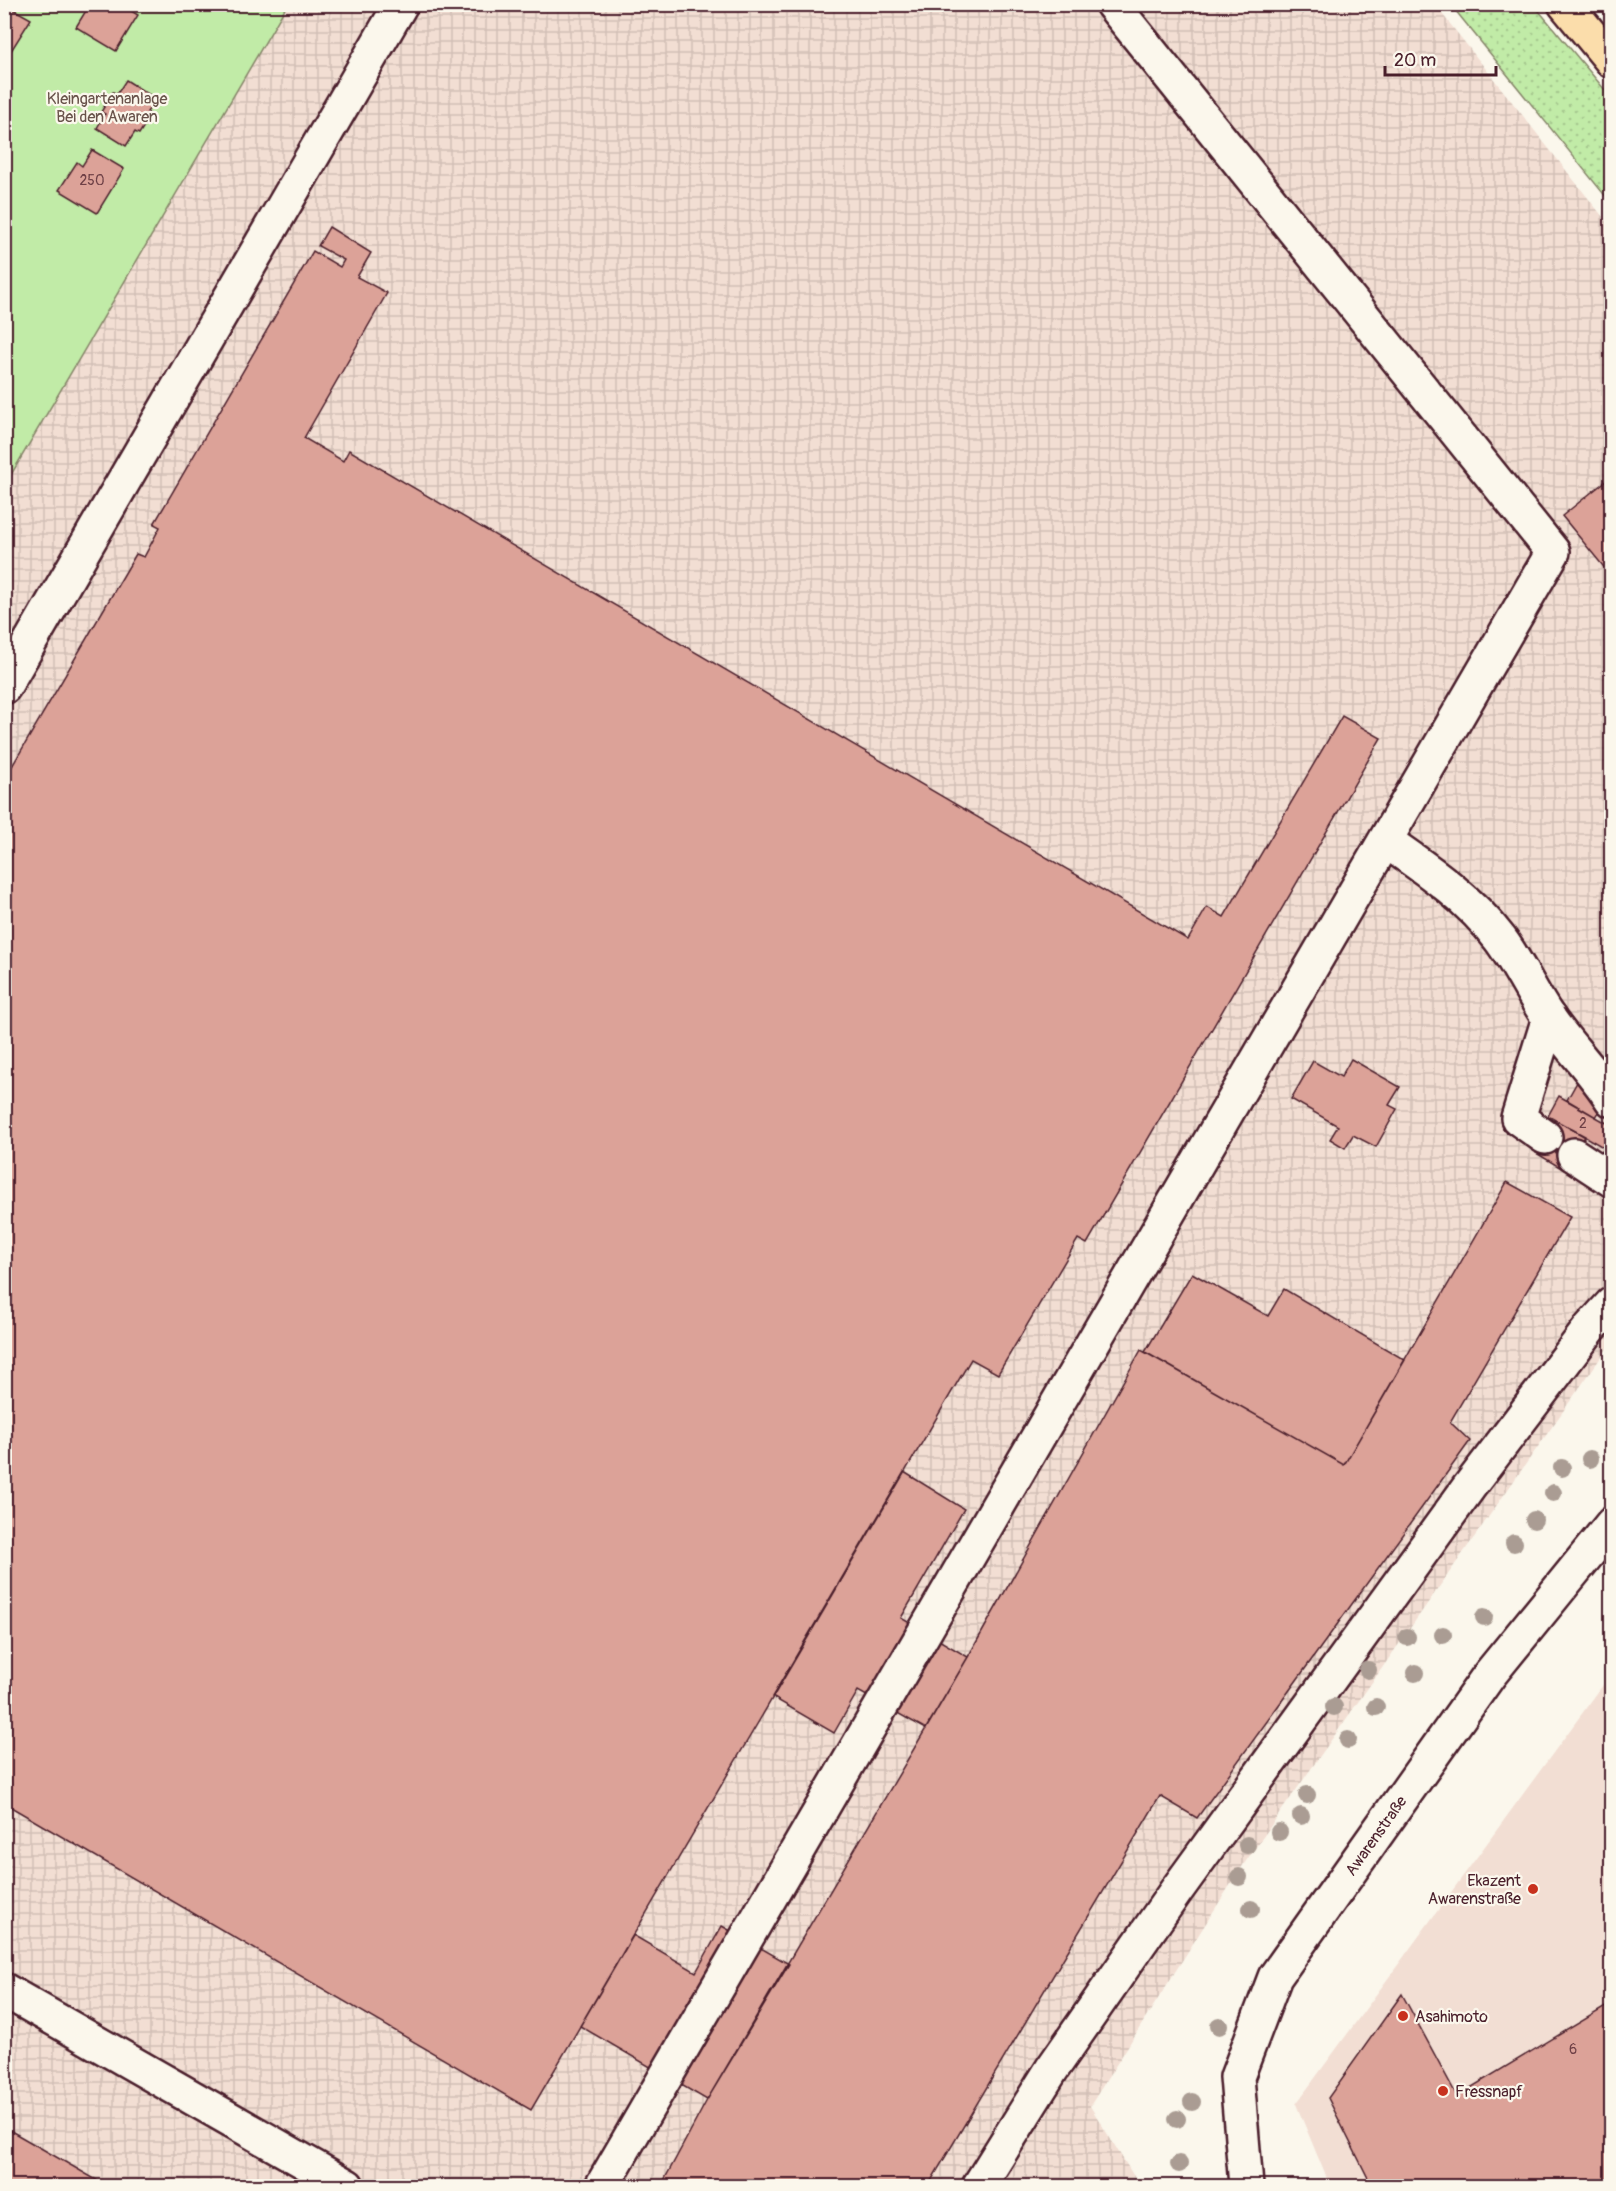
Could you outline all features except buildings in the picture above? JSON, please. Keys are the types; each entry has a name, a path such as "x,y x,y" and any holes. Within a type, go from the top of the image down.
{"main road":[{"path":"1565,4 1611,61"}],"street":[{"path":"4,687 401,4"},
{"path":"602,2187 1553,552 1112,4"},
{"path":"1386,841 1433,873 1472,907 1501,939 1549,1018 1602,1084 1611,1101"},
{"path":"1545,1137 1518,1118 1549,1018"},
{"path":"1574,1155 1611,1180"},
{"path":"979,2187 1052,2069 1176,1891 1469,1487 1590,1328 1611,1304"},
{"name":"Awarenstraße","path":"1246,2187 1237,2077 1275,1977 1490,1674 1611,1524"},
{"path":"4,1990 347,2187"}],"shaded area":[{"path":"287,5 1435,5 1611,227 1611,1343 1239,1871 1090,2106 1140,2186 5,2186 5,485"},
{"name":"Ekazent Awarenstraße","path":"1611,1674 1611,2186 1330,2186 1296,2104"}],"green space":[{"name":"Kleingartenanlage Bei den Awaren","path":"5,5 287,5 5,485"},
{"path":"1451,5 1534,5 1612,98 1611,203"}],"place":[{"name":"Ekazent Awarenstraße","path":"1533,1889"},
{"name":"Asahimoto","path":"1403,2016"},
{"name":"Fressnapf","path":"1443,2091"}]}
